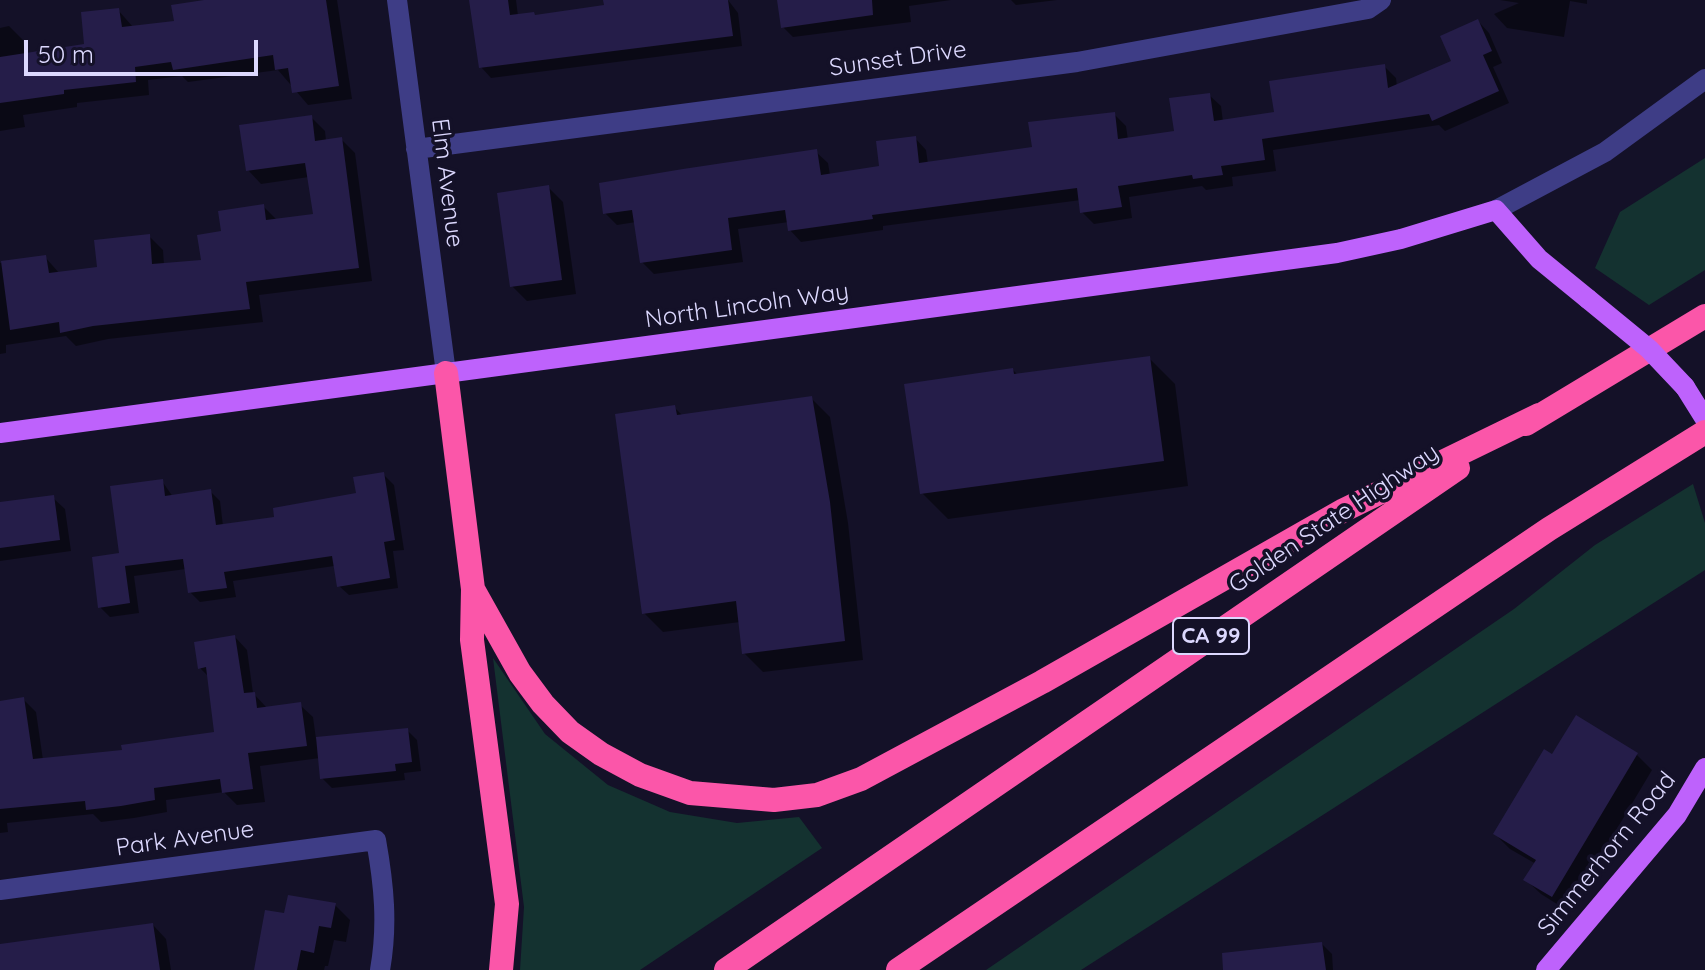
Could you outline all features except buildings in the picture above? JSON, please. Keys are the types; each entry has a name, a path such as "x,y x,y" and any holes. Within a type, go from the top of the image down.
{"highway":[{"name":"Golden State Highway","path":"726,970 1359,534 1539,415 1705,316"},
{"path":"446,373 473,589 472,640 507,904 501,970"},
{"path":"473,589 520,673 543,704 570,732 601,754 640,775 690,793 774,800 817,795 861,779 1042,682 1344,510 1539,415"},
{"path":"905,966 1549,529 1705,432"}],"main road":[{"path":"1496,210 1539,259 1649,349 1685,387 1705,419"},
{"name":"North Lincoln Way","path":"0,433 1337,253 1401,239 1496,210"},
{"name":"Simmerhorn Road","path":"1546,970 1677,815 1705,768"}],"street":[{"name":"Elm Avenue","path":"397,0 446,373"},
{"name":"Sunset Drive","path":"416,149 1157,50 1368,9 1381,0"},
{"name":"North Lincoln Way","path":"1496,210 1605,152 1705,79"},
{"name":"Park Avenue","path":"0,890 376,840 385,891 386,938 380,970"}],"green space":[{"path":"1705,158 1705,270 1649,305 1595,268 1620,212"},
{"path":"1693,484 1705,523 1705,570 1081,970 986,970 1514,609 1595,545"},
{"path":"493,658 545,734 608,785 670,812 737,823 799,817 822,848 640,970 520,970 524,907"}]}
